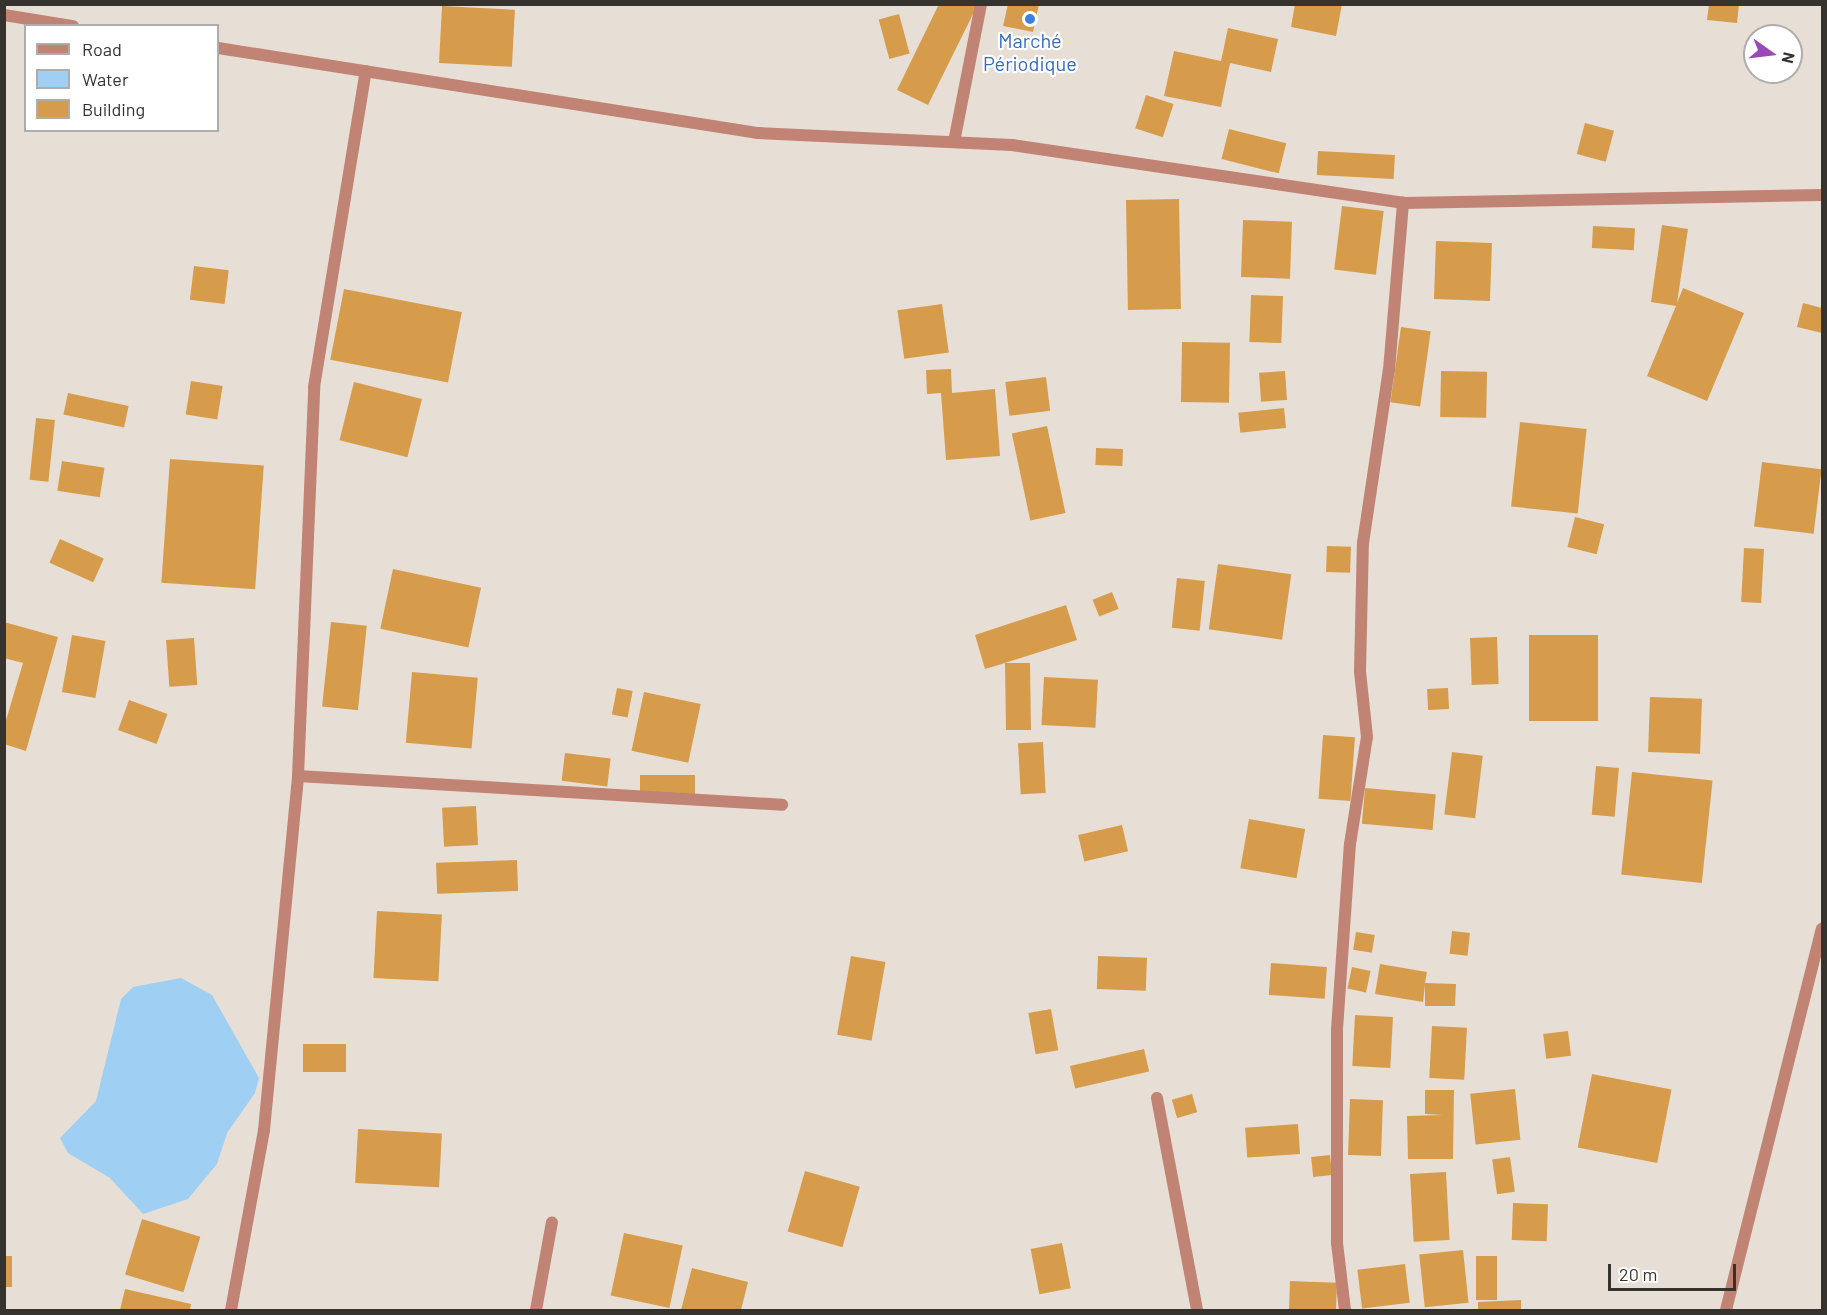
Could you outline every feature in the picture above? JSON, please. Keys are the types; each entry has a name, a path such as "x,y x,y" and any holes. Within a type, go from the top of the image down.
{"street":[{"path":"954,142 981,4"},
{"path":"4,15 60,24"},
{"path":"219,48 758,133 1012,145 1403,203 1822,195"},
{"path":"231,1311 264,1130 298,776 314,387 366,72"},
{"path":"1345,1311 1337,1243 1337,1029 1350,844 1367,737 1360,671 1363,543 1389,370 1403,203"},
{"path":"298,776 782,805"},
{"path":"1726,1311 1822,929"},
{"path":"1157,1098 1197,1311"},
{"path":"536,1311 552,1222"}],"water":[{"path":"181,978 212,995 259,1078 255,1093 227,1133 217,1164 188,1199 143,1214 110,1178 68,1153 60,1138 96,1101 121,999 133,987"}],"building":[{"path":"939,4 978,4 928,105 897,90"},
{"path":"1008,4 1039,4 1033,32 1003,26"},
{"path":"1295,4 1342,4 1336,36 1291,27"},
{"path":"1709,4 1739,4 1737,23 1707,20"},
{"path":"442,6 515,10 512,67 439,63"},
{"path":"899,14 910,54 889,59 879,19"},
{"path":"1228,28 1278,39 1271,72 1230,63 1221,107 1164,96 1174,51 1221,61"},
{"path":"1146,95 1174,104 1163,137 1135,128"},
{"path":"1585,123 1614,131 1606,162 1577,154"},
{"path":"1229,129 1286,143 1279,173 1222,159"},
{"path":"1318,151 1395,155 1394,179 1317,175"},
{"path":"1179,199 1181,309 1128,310 1126,200"},
{"path":"1342,206 1384,211 1376,275 1334,270"},
{"path":"1243,220 1292,222 1290,279 1241,277"},
{"path":"1662,225 1688,229 1677,303 1683,288 1744,313 1707,401 1647,376 1676,306 1651,302"},
{"path":"1593,226 1635,228 1634,250 1592,248"},
{"path":"1436,241 1492,243 1490,301 1434,299"},
{"path":"194,266 229,270 225,304 190,300"},
{"path":"344,289 462,312 448,383 330,360"},
{"path":"1251,295 1283,296 1281,343 1249,342"},
{"path":"1803,303 1822,308 1822,333 1797,327"},
{"path":"942,304 949,353 904,359 897,310"},
{"path":"1401,327 1431,331 1420,406 1390,402"},
{"path":"1182,342 1230,343 1229,403 1181,402"},
{"path":"951,369 952,393 995,389 1000,456 946,460 941,393 927,394 926,370"},
{"path":"1285,371 1287,400 1261,402 1259,373"},
{"path":"1441,371 1487,372 1486,418 1440,417"},
{"path":"1046,377 1050,411 1009,416 1005,382"},
{"path":"191,381 223,386 217,420 186,415"},
{"path":"354,382 422,399 407,457 339,440"},
{"path":"68,393 129,406 124,427 63,415"},
{"path":"1284,408 1286,428 1240,433 1238,413"},
{"path":"36,418 55,420 48,482 30,480"},
{"path":"1520,422 1587,429 1578,514 1511,507"},
{"path":"1047,426 1066,513 1030,521 1012,433"},
{"path":"1096,448 1123,449 1122,466 1095,465"},
{"path":"170,459 264,466 255,589 161,583"},
{"path":"62,461 104,468 100,497 57,491"},
{"path":"1762,462 1822,469 1814,534 1754,527"},
{"path":"1575,517 1604,524 1597,554 1568,547"},
{"path":"60,539 104,559 93,582 49,563"},
{"path":"1327,546 1351,547 1350,573 1326,572"},
{"path":"1744,548 1764,549 1761,603 1741,602"},
{"path":"1218,564 1291,574 1282,640 1209,629"},
{"path":"393,569 481,588 468,647 380,629"},
{"path":"1177,578 1205,581 1200,631 1172,628"},
{"path":"1112,592 1119,609 1099,617 1093,600"},
{"path":"1066,605 1077,640 985,669 975,635"},
{"path":"4,622 58,637 26,751 4,744 4,727 23,663 4,658"},
{"path":"331,622 367,626 358,710 322,707"},
{"path":"72,635 105,641 95,698 62,692"},
{"path":"1529,635 1598,635 1598,721 1529,721"},
{"path":"1497,637 1499,684 1472,685 1470,638"},
{"path":"194,638 197,685 169,687 166,640"},
{"path":"1005,663 1030,663 1031,730 1006,730"},
{"path":"412,672 478,678 472,748 406,743"},
{"path":"1044,677 1098,680 1095,728 1041,725"},
{"path":"617,688 633,691 628,718 612,715"},
{"path":"1448,688 1449,709 1428,710 1427,689"},
{"path":"644,692 701,704 688,763 632,751"},
{"path":"1650,697 1702,699 1700,754 1648,752"},
{"path":"129,700 168,714 157,744 118,730"},
{"path":"1323,735 1355,737 1350,801 1319,799"},
{"path":"1043,742 1046,793 1021,794 1018,743"},
{"path":"1452,752 1483,756 1475,818 1444,815"},
{"path":"565,753 611,759 607,786 562,781"},
{"path":"1596,766 1619,768 1615,817 1592,815"},
{"path":"1632,772 1713,780 1702,883 1621,874"},
{"path":"640,775 695,775 695,795 640,795"},
{"path":"1365,788 1436,794 1433,830 1362,824"},
{"path":"476,806 478,845 444,847 442,808"},
{"path":"1249,819 1305,829 1296,878 1240,868"},
{"path":"1122,825 1128,851 1084,861 1078,835"},
{"path":"517,860 518,891 437,894 436,863"},
{"path":"377,911 442,914 438,981 373,978"},
{"path":"1452,931 1470,933 1467,956 1450,954"},
{"path":"1356,932 1375,935 1372,953 1353,950"},
{"path":"851,956 885,962 872,1041 837,1035"},
{"path":"1098,956 1147,958 1146,991 1097,989"},
{"path":"1271,963 1327,967 1325,999 1269,995"},
{"path":"1380,964 1427,972 1425,983 1456,984 1455,1006 1425,1006 1425,985 1423,1002 1375,994"},
{"path":"1352,967 1371,971 1366,992 1347,989"},
{"path":"1051,1009 1058,1050 1036,1054 1028,1013"},
{"path":"1355,1015 1393,1017 1390,1068 1352,1066"},
{"path":"1432,1026 1467,1028 1464,1080 1429,1078"},
{"path":"1568,1031 1571,1056 1546,1059 1543,1034"},
{"path":"303,1044 346,1044 346,1072 303,1072"},
{"path":"1144,1049 1149,1071 1075,1089 1070,1066"},
{"path":"1592,1074 1672,1089 1657,1163 1578,1148"},
{"path":"1515,1089 1520,1140 1476,1144 1470,1094"},
{"path":"1425,1090 1454,1090 1453,1159 1408,1159 1407,1116 1443,1115 1425,1114"},
{"path":"1192,1094 1197,1112 1177,1118 1172,1100"},
{"path":"1350,1099 1383,1100 1381,1156 1348,1155"},
{"path":"1298,1124 1300,1154 1247,1158 1245,1128"},
{"path":"358,1129 442,1133 439,1187 355,1183"},
{"path":"1330,1155 1332,1175 1313,1177 1311,1157"},
{"path":"1510,1157 1515,1192 1497,1194 1492,1160"},
{"path":"805,1171 860,1187 842,1247 788,1232"},
{"path":"1446,1172 1450,1240 1414,1242 1410,1174"},
{"path":"1513,1203 1548,1204 1547,1241 1512,1240"},
{"path":"142,1219 200,1237 183,1292 125,1274"},
{"path":"624,1233 683,1245 669,1308 611,1296"},
{"path":"1062,1243 1071,1288 1039,1294 1031,1249"},
{"path":"1463,1250 1469,1303 1425,1307 1419,1255"},
{"path":"4,1256 12,1256 12,1287 4,1287"},
{"path":"1476,1256 1497,1256 1497,1300 1476,1300"},
{"path":"1405,1264 1410,1303 1362,1309 1357,1270"},
{"path":"692,1268 748,1282 741,1310 681,1310"},
{"path":"1290,1281 1337,1283 1336,1310 1289,1310"},
{"path":"125,1289 191,1304 190,1310 120,1310"},
{"path":"1521,1300 1521,1310 1478,1310 1478,1302"}],"place":[{"name":"Marché Périodique","path":"1030,19"}]}
